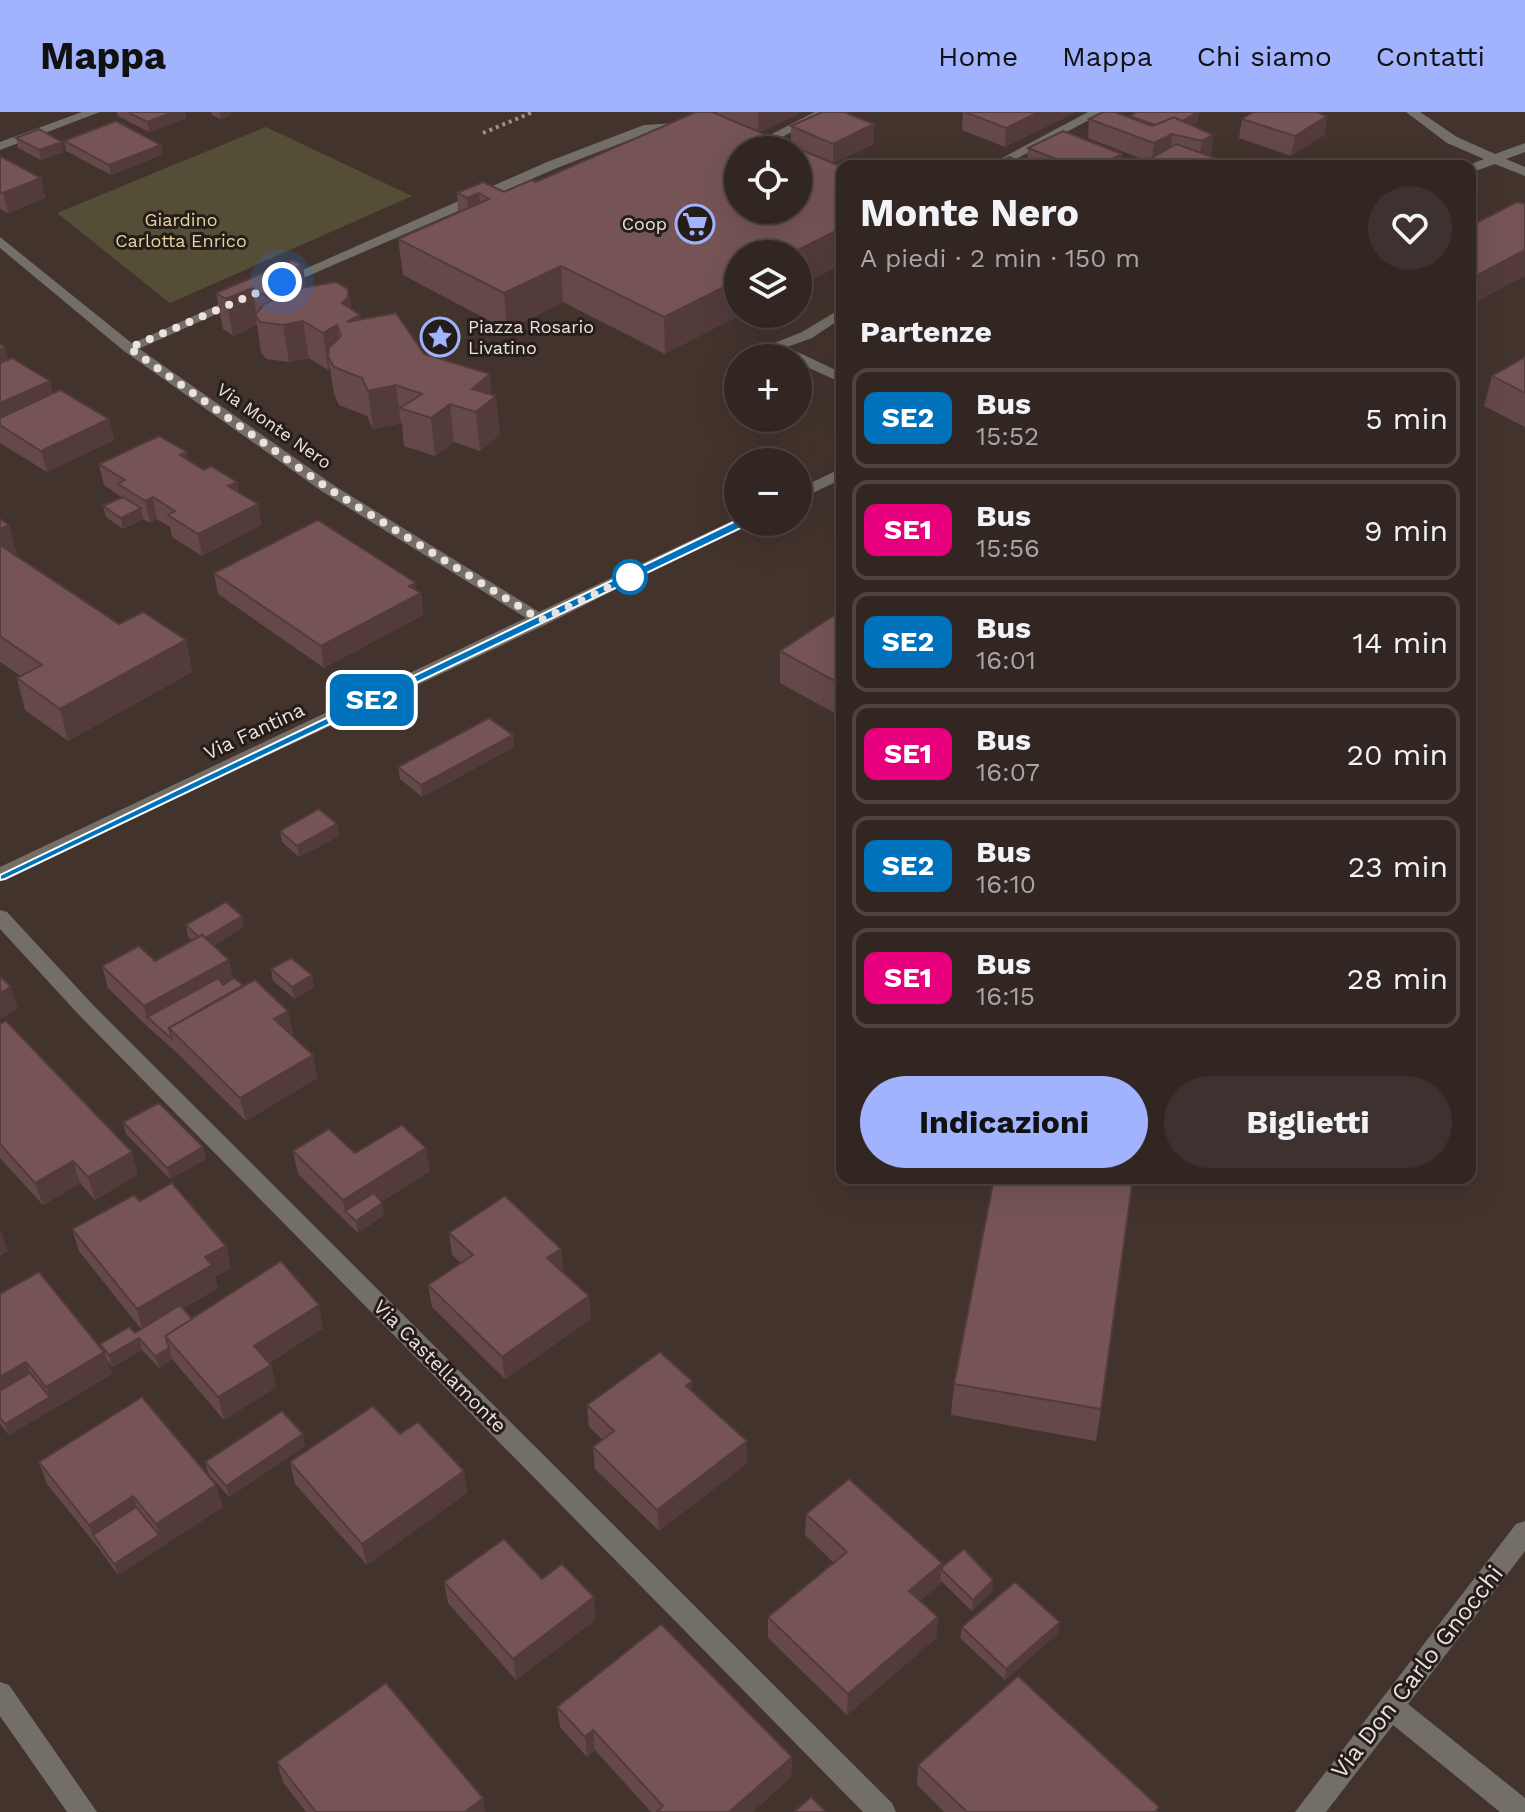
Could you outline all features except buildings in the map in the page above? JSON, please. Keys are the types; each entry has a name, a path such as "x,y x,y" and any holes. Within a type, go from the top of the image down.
{"street":[{"path":"0,146 94,112"},
{"path":"774,136 825,112"},
{"path":"1005,160 1098,112"},
{"path":"1412,112 1452,140 1525,172"},
{"path":"268,288 552,165 648,128 674,124 709,131"},
{"path":"1476,167 1525,147"},
{"name":"Via Monte Nero","path":"0,241 129,348 329,489 541,620"},
{"path":"129,348 254,294"},
{"path":"836,316 807,335 774,346 836,376"},
{"path":"812,488 836,476"},
{"name":"Via Fantina","path":"0,875 724,531"},
{"name":"Via Castellamonte","path":"0,917 87,1011 882,1812"},
{"name":"Via Don Carlo Gnocchi","path":"1309,1812 1525,1532"},
{"path":"0,1694 83,1812"},
{"path":"1390,1706 1521,1812"}],"path":[{"path":"483,133 533,112"}],"green space":[{"name":"Giardino Carlotta Enrico","path":"266,127 412,196 170,303 57,213"}],"bus line":[{"name":"SE2","path":"0,875 724,531"}],"place":[{"name":"Coop","path":"695,224"},
{"name":"Piazza Rosario Livatino","path":"440,337"}],"route":[{"path":"282,282 129,348 329,489 541,620 630,577"}]}
